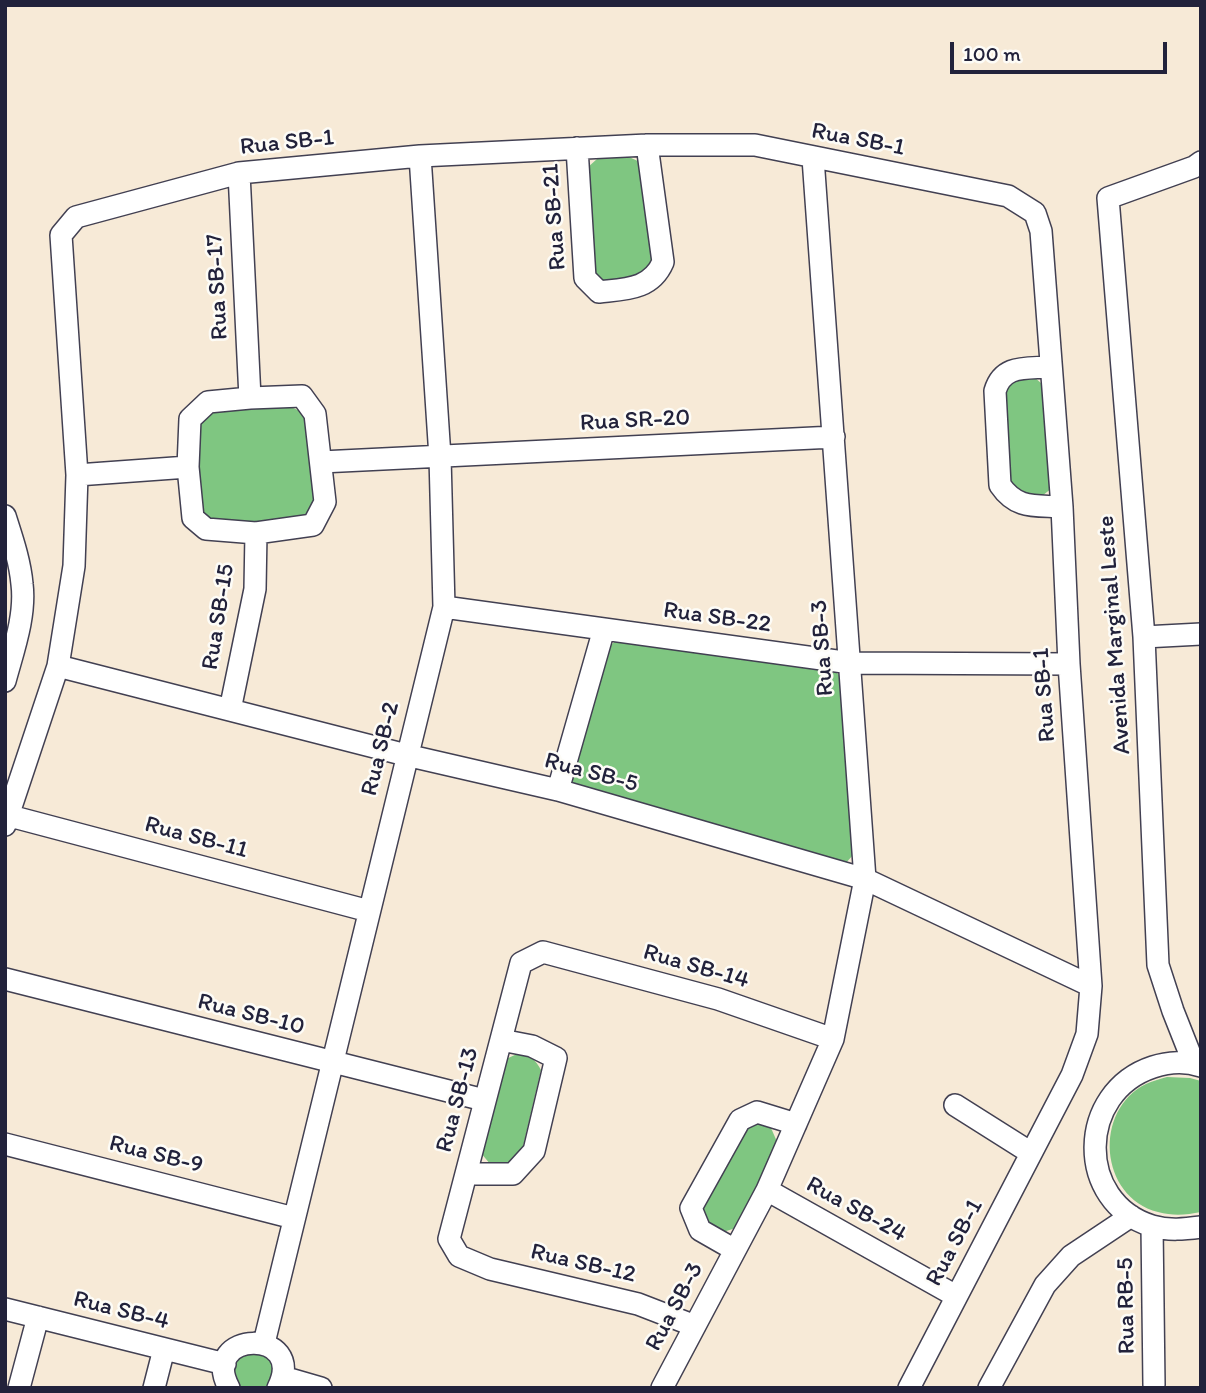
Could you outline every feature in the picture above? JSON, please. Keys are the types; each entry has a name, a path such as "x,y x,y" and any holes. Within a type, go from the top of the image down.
{"street":[{"name":"Rua SB-21","path":"577,148 585,278 599,292 643,286 660,271 663,262 647,145"},
{"name":"Rua SB-1","path":"7,821 58,666 74,566 78,475 61,235 76,217 239,173 421,156 647,145 755,145 1008,196 1035,213 1041,231 1062,507 1069,664 1091,986 1087,1034 1072,1074 909,1388"},
{"name":"Rua SB-2","path":"264,1343 444,607 440,457 421,156"},
{"name":"Rua SB-3","path":"662,1388 767,1190 833,1039 865,879 813,158"},
{"name":"Avenida Marginal Leste","path":"1197,1065 1173,1011 1158,965 1144,637 1108,198 1194,167 1201,162"},
{"name":"Rua SB-17","path":"239,173 250,398"},
{"path":"1050,367 1016,369 998,379 995,391 1000,485 1020,504 1062,507"},
{"path":"302,396 315,414 321,463 325,502 313,525 256,533 206,529 193,519 188,467 190,419 208,402 302,396"},
{"name":"Rua SR-20","path":"321,463 834,437"},
{"path":"78,475 188,467"},
{"path":"5,516 23,587 18,628 5,681"},
{"name":"Rua SB-15","path":"230,710 255,589 256,533"},
{"name":"Rua SB-22","path":"444,607 851,663 1069,664"},
{"path":"558,790 604,629"},
{"path":"1144,637 1201,634"},
{"name":"Rua SB-5","path":"58,666 406,755 558,790 865,879 1091,986"},
{"name":"Rua SB-11","path":"7,821 369,911"},
{"name":"Rua SB-14","path":"543,952 718,999 833,1039"},
{"name":"Rua SB-13","path":"459,1256 449,1238 500,1040 522,963 543,952"},
{"name":"Rua SB-10","path":"5,979 484,1100"},
{"name":"Rua SB-13","path":"466,1174 513,1174 534,1151 556,1058 532,1046 500,1040"},
{"path":"1197,1065 1166,1063 1138,1072 1116,1089 1100,1114 1094,1142 1097,1170 1111,1196 1131,1216 1152,1226 1178,1230 1201,1227"},
{"path":"955,1105 1031,1153"},
{"name":"Rua SB-3","path":"735,1250 700,1230 691,1208 740,1120 757,1112 796,1124"},
{"name":"Rua SB-9","path":"5,1143 294,1218"},
{"name":"Rua SB-24","path":"767,1190 956,1296"},
{"path":"989,1388 1045,1285 1071,1256 1131,1216"},
{"name":"Rua RB-5","path":"1152,1226 1154,1385"},
{"name":"Rua SB-12","path":"459,1256 490,1269 638,1304 695,1326"},
{"name":"Rua SB-4","path":"5,1309 225,1364"},
{"path":"19,1388 38,1317"},
{"path":"229,1388 224,1373 228,1355 235,1348 254,1341 264,1343 282,1360 281,1382 321,1388"},
{"path":"154,1388 164,1349"}],"green space":[{"path":"629,157 640,162 653,256 648,272 608,285 595,279 587,168 597,159"},
{"path":"1033,376 1042,384 1052,488 1042,496 1019,493 1011,487 1000,383"},
{"path":"291,407 300,411 310,423 314,503 309,515 298,522 215,525 200,509 196,427 209,412"},
{"path":"617,640 837,673 840,676 853,855 845,864 574,789 570,782 608,647"},
{"path":"517,1054 532,1058 541,1070 521,1155 513,1165 491,1165 480,1152 506,1059"},
{"path":"1167,1077 1201,1081 1201,1212 1169,1214 1138,1203 1124,1189 1114,1172 1110,1152 1111,1132 1117,1113 1129,1096 1146,1084"},
{"path":"760,1123 771,1128 778,1144 736,1228 723,1232 710,1228 700,1213 746,1125"},
{"path":"259,1350 274,1363 268,1388 239,1388 233,1374 235,1359"}]}
